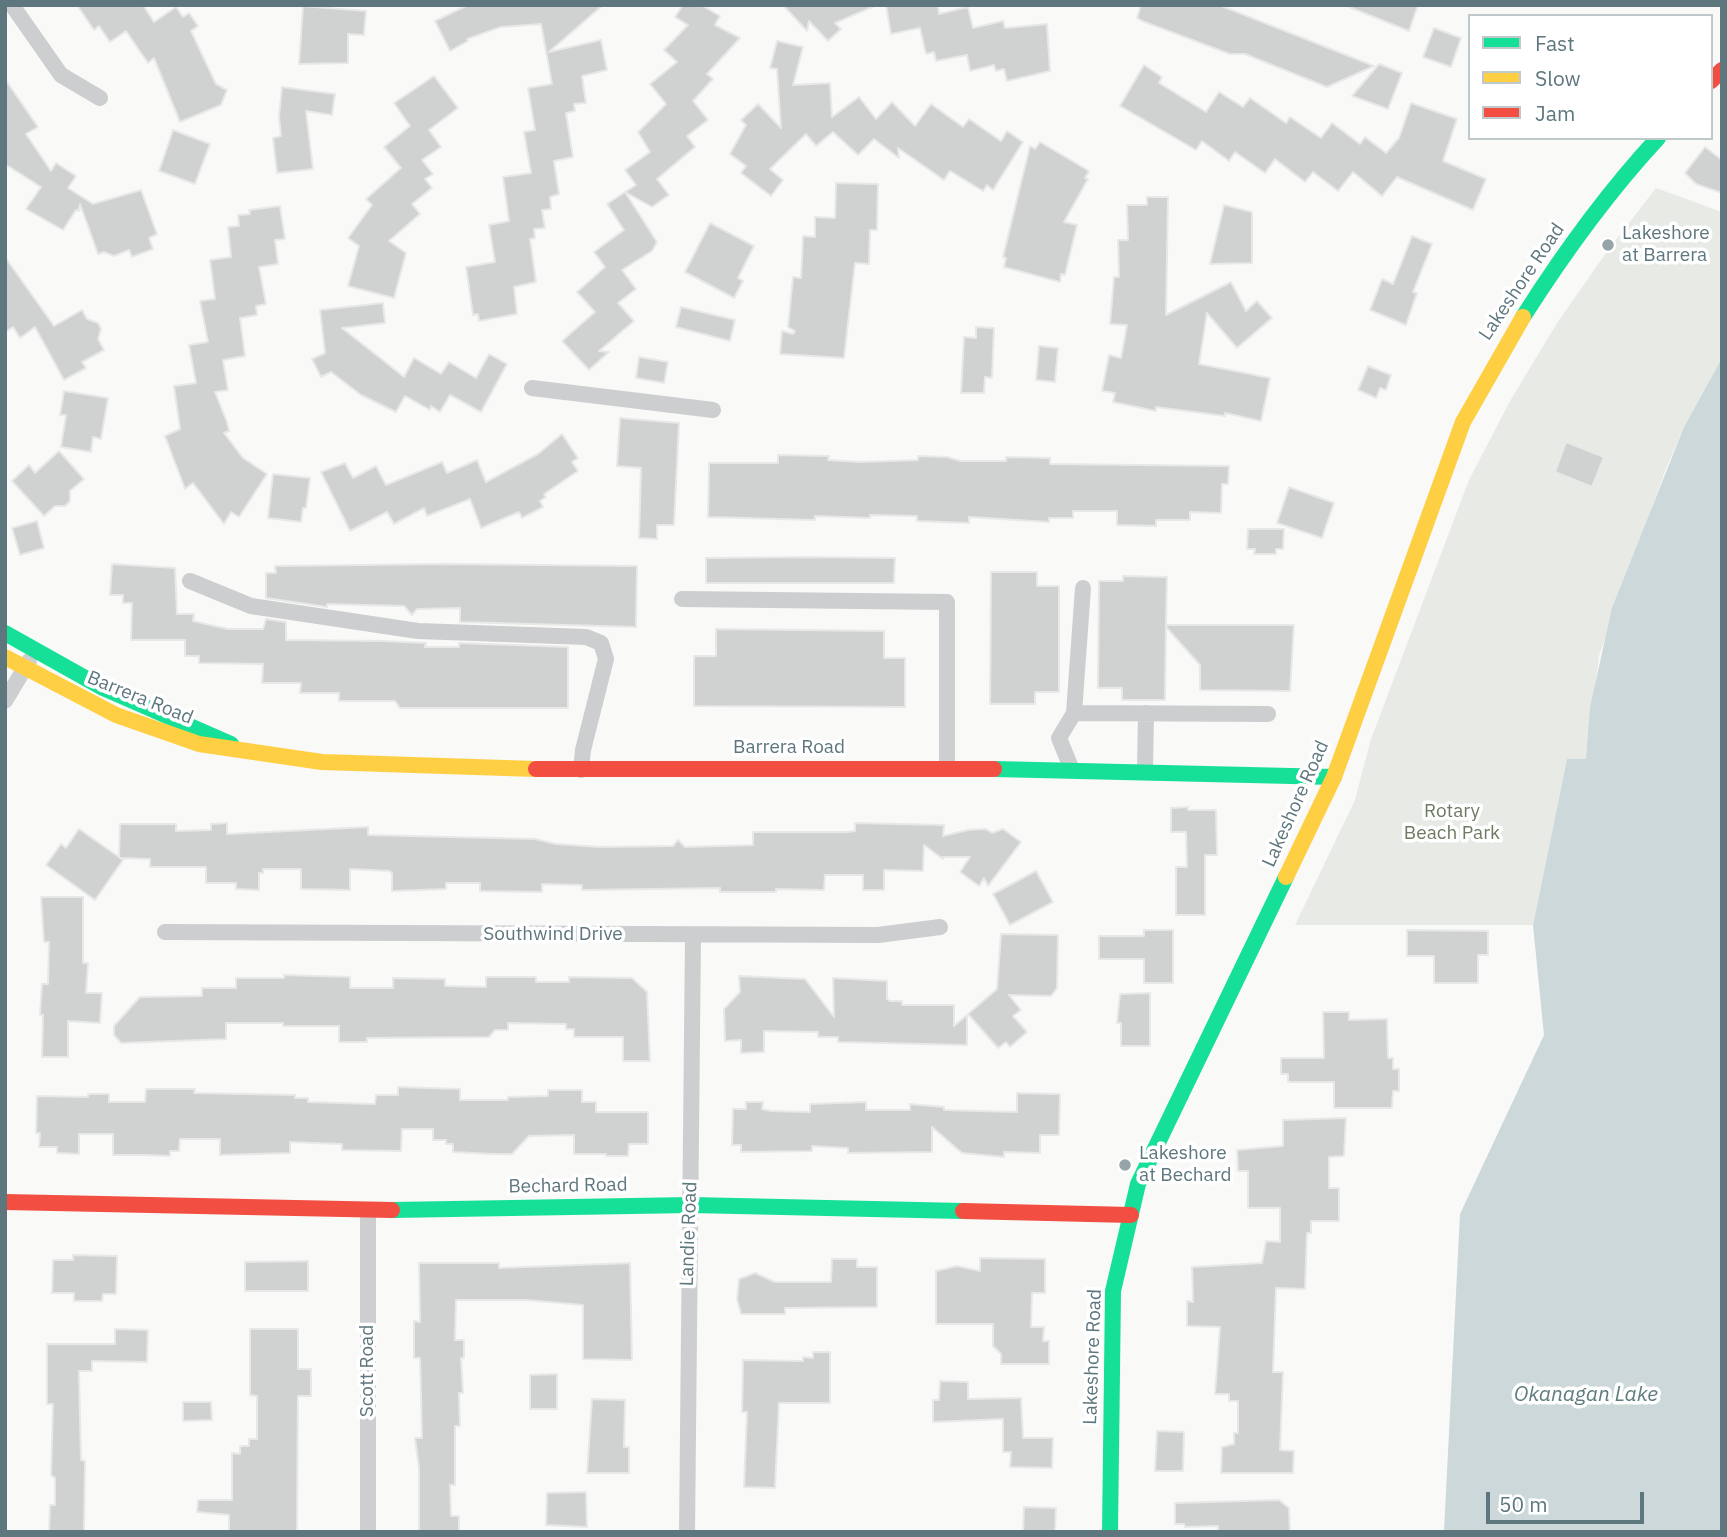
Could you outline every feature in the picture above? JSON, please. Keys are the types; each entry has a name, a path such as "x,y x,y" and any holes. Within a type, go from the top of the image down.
{"street":[{"path":"12,5 61,75 100,98"},
{"name":"Lakeshore Road","path":"1110,1532 1113,1291 1138,1184 1334,777 1463,422 1501,351 1550,274 1625,174 1656,140"},
{"path":"531,388 713,410"},
{"path":"190,580 251,606 418,631 586,637 601,643 607,659 583,750 581,770"},
{"path":"1072,770 1059,738 1074,713 1083,588"},
{"path":"682,599 947,602 947,768"},
{"name":"Barrera Road","path":"5,632 35,653 119,696 205,728 246,753"},
{"path":"5,701 35,653"},
{"name":"Barrera Road","path":"5,657 116,715 199,744 322,762 581,770 947,768 1334,777"},
{"path":"1074,713 1268,714"},
{"path":"1145,771 1146,713"},
{"name":"Southwind Drive","path":"165,932 878,935 940,927"},
{"name":"Landie Road","path":"687,1532 687,1259 691,1205 693,936"},
{"name":"Bechard Road","path":"5,1202 368,1210 691,1205 1131,1215"},
{"name":"Scott Road","path":"368,1210 368,1532"}],"green space":[{"name":"Rotary Beach Park","path":"1656,188 1722,212 1722,358 1684,427 1665,471 1599,656 1586,759 1567,759 1533,925 1295,925 1355,800 1371,739 1469,480 1510,401 1557,323"}],"water":[{"name":"Okanagan Lake","path":"1722,358 1722,1532 1444,1532 1460,1214 1544,1035 1533,925 1567,759 1586,759 1590,707 1612,608 1684,427"}],"building":[{"path":"77,5 143,5 154,22 176,7 183,17 189,13 198,26 191,31 216,84 227,90 221,105 180,122 154,58 148,63 126,31 110,42 99,26 94,30"},
{"path":"468,5 603,5 549,52 601,40 607,70 582,76 586,103 574,104 575,111 566,113 573,157 554,161 559,194 550,197 551,209 542,210 545,228 534,229 535,238 530,239 536,282 514,287 517,314 479,321 478,314 473,315 466,267 495,262 489,225 509,221 503,177 531,173 524,132 535,130 528,88 552,84 541,24 501,27 467,39 468,41 450,51 435,21"},
{"path":"683,5 701,5 720,16 715,25 740,38 707,74 713,79 693,101 708,120 687,136 695,147 657,179 669,195 652,207 625,192 636,185 625,170 650,152 638,132 666,104 650,84 677,62 664,50 688,25 675,17"},
{"path":"783,5 877,5 835,23 841,29 828,41 809,21 807,31"},
{"path":"886,5 938,5 939,14 968,7 973,28 1003,21 1005,28 1047,24 1050,71 1007,81 1004,69 996,71 994,65 970,71 967,55 936,61 934,52 926,54 920,28 891,34"},
{"path":"1141,5 1219,5 1374,66 1327,87 1245,54 1230,54 1142,21 1137,18"},
{"path":"1344,5 1418,5 1409,31"},
{"path":"303,6 366,11 364,35 348,34 348,63 299,64"},
{"path":"1434,28 1461,38 1451,67 1423,57"},
{"path":"777,41 803,47 793,85 830,83 832,117 859,97 876,119 892,102 915,126 931,104 963,127 969,119 1001,141 1007,131 1023,142 993,190 987,185 983,191 950,171 944,180 898,148 899,158 874,139 858,155 833,132 816,146 806,134 770,169 783,180 771,196 741,173 746,166 730,154 746,125 741,120 758,104 781,128 777,69 770,68"},
{"path":"1379,64 1402,73 1388,109 1352,96"},
{"path":"1144,65 1162,77 1159,83 1206,112 1219,92 1243,107 1250,98 1286,123 1290,117 1321,138 1332,123 1360,144 1365,137 1386,153 1399,138 1411,103 1457,119 1443,161 1486,179 1473,210 1397,177 1382,196 1353,172 1338,191 1313,172 1305,182 1275,159 1265,173 1235,152 1229,161 1202,141 1196,150 1120,106"},
{"path":"434,76 458,108 429,130 441,147 422,160 433,174 425,179 432,188 412,204 420,214 389,241 406,253 394,298 348,286 359,246 348,238 372,205 366,199 401,168 384,147 410,126 394,103"},
{"path":"5,79 38,127 26,134 51,171 56,163 76,176 68,188 93,204 141,190 157,234 149,238 153,249 132,257 129,250 114,256 104,252 98,254 80,204 79,211 76,210 63,230 26,209 41,187 5,164"},
{"path":"282,87 335,94 332,115 306,111 313,169 277,173 273,138 281,136 279,117"},
{"path":"173,130 210,144 195,184 159,171"},
{"path":"1040,142 1089,171 1085,178 1088,179 1064,222 1077,225 1065,275 1061,274 1060,282 1004,267 1006,258 1003,257 1030,146 1035,149"},
{"path":"1705,147 1722,160 1722,193 1696,184 1685,173"},
{"path":"836,183 878,184 877,230 870,230 869,264 855,263 844,358 780,354 782,331 793,334 795,331 788,327 793,277 801,278 803,236 815,237 815,217 835,218"},
{"path":"625,192 657,242 652,251 622,270 636,289 618,303 634,321 599,351 609,352 589,370 562,341 595,312 577,292 605,267 594,252 624,230 607,204"},
{"path":"1147,197 1168,197 1166,315 1231,282 1246,311 1257,301 1272,318 1237,348 1207,313 1199,364 1270,378 1261,421 1225,413 1225,416 1156,407 1156,411 1113,402 1115,393 1102,391 1109,355 1121,358 1127,325 1110,324 1114,277 1119,277 1118,240 1128,240 1127,205 1147,205"},
{"path":"1224,205 1252,212 1252,263 1210,264"},
{"path":"280,206 285,239 275,240 278,264 259,267 266,304 256,306 257,315 240,318 245,356 223,360 228,390 215,392 229,431 224,433 243,458 267,474 239,517 231,512 224,524 193,483 185,489 165,436 180,429 174,386 196,383 189,345 208,342 200,301 215,299 210,260 231,257 228,227 239,226 238,215 250,214 249,210"},
{"path":"710,223 754,246 738,278 743,281 734,298 685,272"},
{"path":"1412,236 1432,244 1413,292 1417,293 1406,325 1370,310 1382,279 1393,284"},
{"path":"5,257 54,326 82,310 87,319 98,323 101,329 98,339 104,350 82,362 86,368 64,380 35,327 20,338 13,327 5,332"},
{"path":"383,303 385,323 342,328 404,377 414,358 441,374 449,362 476,378 489,354 507,364 481,412 450,395 440,412 431,406 430,410 405,396 396,412 361,395 331,372 321,377 312,359 325,353 320,310"},
{"path":"681,307 735,320 730,341 676,327"},
{"path":"976,327 994,328 992,378 985,377 984,393 961,393 964,337 976,338"},
{"path":"1039,346 1058,348 1055,382 1036,380"},
{"path":"639,357 668,362 664,383 636,378"},
{"path":"1368,366 1391,375 1386,390 1380,388 1376,398 1358,390"},
{"path":"64,391 108,398 101,439 93,437 91,452 61,447 66,415 60,415"},
{"path":"620,418 679,423 674,525 657,525 657,539 639,538 641,468 617,466"},
{"path":"562,434 578,458 572,462 578,471 544,494 546,497 540,501 543,507 522,518 519,512 481,528 470,499 427,516 424,508 394,524 387,512 350,531 321,472 345,463 353,478 376,466 386,485 442,462 447,473 477,460 486,482 538,454"},
{"path":"1566,442 1604,457 1592,487 1555,472"},
{"path":"59,451 84,479 70,491 70,501 65,506 55,506 44,516 12,481 29,465 35,473"},
{"path":"778,455 829,456 828,460 861,462 918,460 918,456 947,457 961,461 1006,461 1006,457 1050,458 1050,464 1229,466 1228,484 1222,484 1221,513 1190,512 1190,520 1156,520 1156,526 1117,525 1117,511 1073,511 1073,518 1049,518 1049,522 969,517 969,523 917,521 917,516 870,515 870,518 815,516 815,520 708,517 709,463 778,463"},
{"path":"273,474 310,478 301,522 268,518"},
{"path":"1289,487 1334,503 1322,538 1277,523"},
{"path":"37,521 44,548 20,555 12,528"},
{"path":"1248,529 1284,529 1283,549 1276,549 1276,554 1254,554 1255,549 1247,549"},
{"path":"706,558 895,558 894,583 706,583"},
{"path":"112,564 175,568 177,614 194,614 193,621 228,629 263,629 266,619 286,622 286,640 426,643 425,647 459,647 459,643 568,647 568,708 400,708 395,701 339,701 339,693 300,693 301,683 262,683 263,664 199,663 199,656 185,656 185,640 131,640 132,603 123,603 123,595 110,595"},
{"path":"275,566 637,566 636,627 460,622 460,608 417,609 412,615 404,606 327,604 327,607 266,598 266,573 276,573"},
{"path":"991,572 1037,572 1037,586 1059,586 1059,692 1035,692 1035,704 990,704"},
{"path":"1123,576 1167,577 1166,625 1294,625 1290,691 1200,690 1200,665 1166,627 1165,700 1122,700 1122,688 1098,688 1099,581 1123,581"},
{"path":"716,629 884,631 884,658 905,658 905,707 694,706 694,656 716,656"},
{"path":"1188,807 1188,810 1216,810 1217,855 1205,855 1205,915 1176,915 1176,867 1187,867 1186,832 1171,832 1171,808"},
{"path":"227,823 227,834 368,827 368,835 535,839 556,844 599,847 673,846 678,840 685,847 753,845 753,832 847,832 855,831 855,823 944,825 943,836 968,830 986,829 992,833 1003,829 1021,842 988,886 984,878 979,886 960,872 970,857 943,859 924,845 923,871 884,870 884,890 863,890 863,875 825,875 824,890 776,889 776,892 720,892 720,888 582,890 582,885 542,884 542,892 480,891 480,883 446,883 446,889 392,891 392,873 389,871 350,869 350,890 301,889 301,869 263,869 263,873 259,873 259,890 236,889 236,883 206,883 206,867 150,867 150,859 120,858 123,860 95,900 46,865 61,844 66,848 79,829 119,857 120,824 176,824 176,831 211,830 211,824"},
{"path":"1036,871 1053,902 1010,925 993,894"},
{"path":"41,897 83,897 83,963 88,963 86,993 102,993 100,1023 68,1021 68,1057 42,1057 43,1015 40,1015 42,984 48,984 49,942 44,942"},
{"path":"1144,930 1173,930 1173,983 1144,983 1144,959 1099,959 1099,936 1144,936"},
{"path":"1407,930 1488,931 1488,955 1478,955 1478,983 1434,983 1434,956 1407,956"},
{"path":"1001,934 1058,935 1057,988 1051,996 1009,995 1021,1010 1013,1016 1027,1032 1010,1047 1006,1042 998,1048 968,1014 997,989"},
{"path":"284,975 350,977 350,988 393,988 393,978 445,979 445,986 486,987 486,977 536,977 536,982 569,982 569,977 632,978 647,992 650,1061 623,1061 623,1037 574,1037 574,1029 566,1029 566,1024 508,1023 508,1030 495,1030 489,1037 367,1038 367,1042 339,1042 339,1026 283,1026 283,1023 226,1023 226,1039 121,1043 114,1035 114,1026 140,997 202,996 202,988 236,988 236,978 284,978"},
{"path":"739,976 805,979 834,1017 833,978 887,981 887,999 890,1001 902,1001 902,1005 954,1005 954,1026 967,1015 967,1045 838,1042 838,1037 818,1037 818,1032 764,1031 764,1052 741,1053 741,1040 725,1041 724,1009 740,992"},
{"path":"1150,993 1150,1046 1121,1046 1121,1023 1117,1023 1120,994"},
{"path":"1323,1012 1349,1012 1349,1020 1387,1019 1388,1058 1393,1058 1393,1069 1399,1069 1399,1091 1393,1091 1392,1108 1334,1108 1334,1082 1288,1082 1288,1074 1281,1074 1281,1058 1324,1058"},
{"path":"398,1087 460,1089 460,1100 508,1100 508,1097 548,1096 548,1090 582,1090 582,1102 596,1102 596,1112 648,1112 648,1144 629,1144 628,1156 574,1154 574,1135 529,1136 512,1154 453,1152 453,1144 446,1144 446,1140 433,1140 433,1129 402,1129 401,1151 342,1150 342,1144 290,1142 290,1153 220,1155 220,1139 180,1139 179,1151 170,1151 170,1156 113,1155 113,1134 79,1134 79,1154 57,1153 57,1147 39,1147 40,1133 36,1133 37,1096 88,1097 88,1094 109,1094 109,1102 145,1102 146,1089 195,1089 194,1093 295,1095 295,1098 308,1098 308,1102 375,1104 376,1095 398,1095"},
{"path":"1017,1093 1060,1094 1059,1135 1040,1135 1040,1153 1004,1152 1004,1157 962,1153 932,1127 932,1152 848,1153 848,1148 812,1146 812,1151 741,1152 741,1145 732,1145 733,1109 746,1109 746,1102 763,1102 762,1109 771,1111 810,1112 810,1104 866,1102 866,1110 910,1110 910,1104 944,1107 944,1110 1017,1112"},
{"path":"1346,1118 1344,1156 1329,1157 1329,1188 1339,1188 1339,1221 1311,1221 1311,1233 1307,1233 1305,1289 1276,1288 1273,1372 1283,1372 1280,1450 1294,1451 1293,1473 1221,1473 1222,1447 1234,1444 1234,1433 1238,1433 1238,1401 1229,1401 1229,1394 1215,1394 1220,1327 1187,1326 1187,1301 1193,1302 1192,1267 1262,1263 1266,1241 1280,1242 1280,1208 1248,1208 1248,1171 1238,1171 1237,1150 1283,1146 1283,1120"},
{"path":"73,1255 117,1256 116,1294 103,1294 102,1301 74,1301 74,1293 52,1293 53,1260 73,1260"},
{"path":"980,1258 1045,1259 1045,1293 1032,1293 1031,1327 1044,1327 1043,1341 1049,1341 1049,1364 1001,1364 1001,1354 993,1346 993,1324 936,1324 936,1271 957,1266 980,1271"},
{"path":"832,1259 857,1259 857,1267 877,1267 877,1307 785,1308 785,1314 741,1314 737,1299 739,1279 755,1273 775,1282 831,1282"},
{"path":"308,1261 308,1291 245,1291 245,1262"},
{"path":"419,1263 499,1263 499,1268 630,1263 632,1360 583,1359 583,1305 527,1300 456,1300 455,1340 464,1340 464,1358 461,1358 463,1393 459,1393 460,1426 455,1426 455,1485 450,1485 451,1516 459,1516 459,1532 419,1532 419,1468 415,1438 422,1438 420,1358 414,1358 414,1321 420,1322"},
{"path":"115,1329 148,1330 147,1362 92,1361 92,1371 79,1371 81,1460 85,1461 84,1532 49,1532 50,1505 55,1505 55,1478 51,1475 53,1404 47,1404 47,1344 115,1344"},
{"path":"250,1329 298,1329 298,1369 311,1369 311,1396 298,1396 297,1532 229,1532 229,1515 197,1512 198,1500 232,1500 232,1453 240,1454 240,1446 249,1446 249,1439 257,1439 257,1396 250,1395"},
{"path":"813,1352 830,1352 830,1403 779,1403 775,1488 744,1487 747,1412 742,1412 743,1360 803,1361 803,1357 813,1358"},
{"path":"557,1374 557,1409 530,1409 530,1375"},
{"path":"940,1381 968,1382 968,1399 1021,1398 1023,1438 1053,1438 1052,1468 1010,1467 1011,1452 1003,1452 1003,1419 933,1422 933,1400 939,1400"},
{"path":"592,1399 625,1400 624,1447 629,1447 629,1473 587,1473"},
{"path":"183,1402 211,1402 212,1420 183,1421"},
{"path":"1157,1431 1184,1432 1183,1471 1155,1471"},
{"path":"586,1492 587,1527 546,1525 547,1493"},
{"path":"1279,1500 1289,1508 1290,1532 1218,1532 1218,1526 1185,1527 1184,1524 1175,1524 1175,1503"},
{"path":"1024,1507 1056,1508 1055,1532 1023,1532"}],"traffic: fast":[{"path":"1523,317 1586,224 1656,140"},
{"path":"5,633 103,688 231,744"},
{"path":"994,769 1334,777"},
{"path":"1110,1532 1113,1291 1138,1184 1286,877"},
{"path":"392,1210 691,1205 963,1211"}],"traffic: slow":[{"path":"1286,877 1334,777 1463,422 1523,317"},
{"path":"5,657 116,715 199,744 322,762 536,769"}],"traffic: jam":[{"path":"1713,79 1722,70"},
{"path":"536,769 994,769"},
{"path":"5,1202 392,1210"},
{"path":"963,1211 1131,1215"}],"place":[{"name":"Lakeshore at Barrera","path":"1608,245"},
{"name":"Lakeshore at Bechard","path":"1125,1165"}]}
